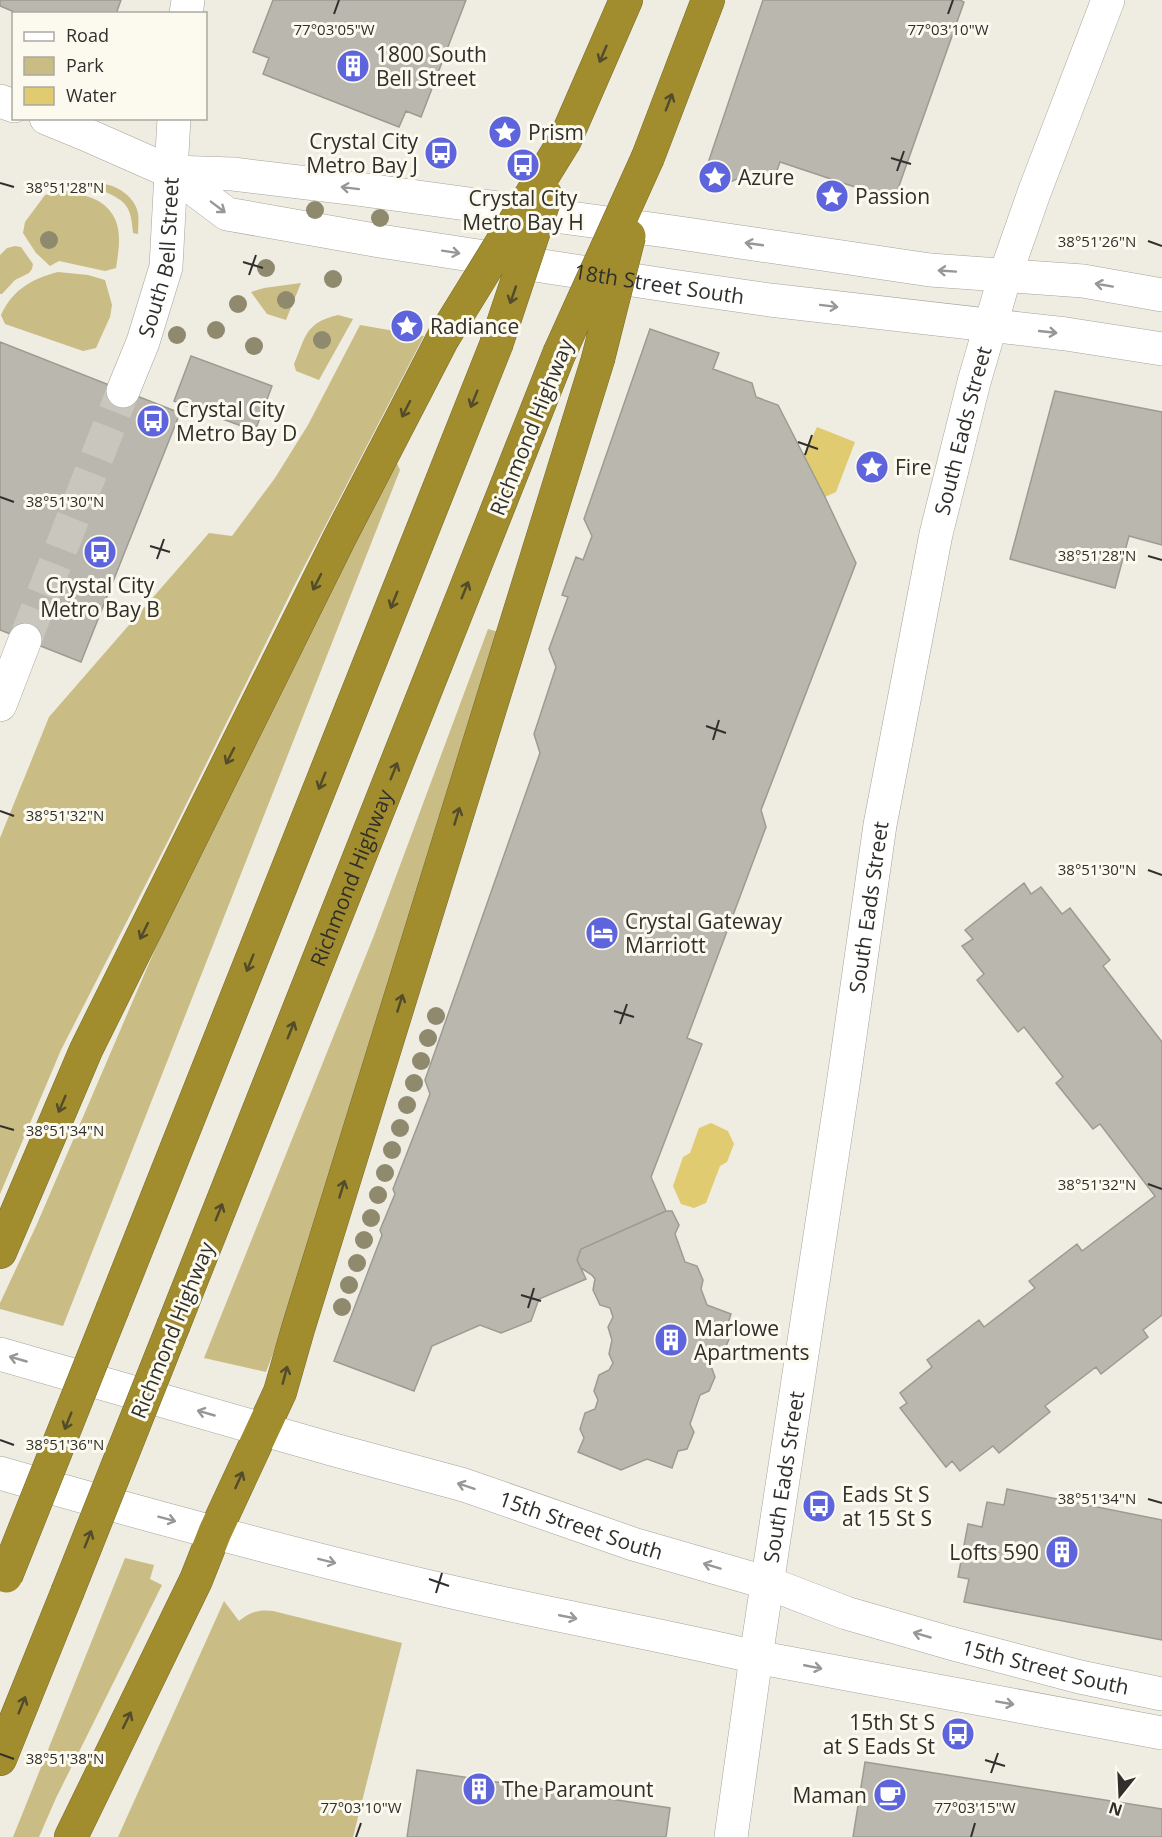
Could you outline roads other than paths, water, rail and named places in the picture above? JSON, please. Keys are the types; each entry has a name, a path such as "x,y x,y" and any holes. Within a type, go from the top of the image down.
{"highway":[{"path":"3,1583 496,345 565,140 626,0"},
{"name":"Richmond Highway","path":"0,1759 559,354 648,157 708,0"},
{"path":"0,1252 86,1050 324,568 443,338 565,140"},
{"path":"71,1837 195,1580 280,1392 598,359 648,157"}],"street":[{"name":"South Eads Street","path":"731,1837 880,825 936,534 971,393 1005,276 1034,193 1108,0"},
{"name":"18th Street South","path":"51,120 171,172 227,214 380,241 672,286 1066,334 1162,349"},
{"name":"South Bell Street","path":"123,391 143,342 166,267 174,120"},
{"name":"18th Street South","path":"171,172 233,174 358,189 930,270 1083,281 1162,295"},
{"path":"0,705 25,640"},
{"name":"15th Street South","path":"0,1354 464,1485 633,1544 768,1583 846,1613 1080,1677 1162,1694"},
{"name":"15th Street South","path":"0,1473 421,1585 756,1657 1162,1733"}],"water":[{"path":"817,427 855,442 836,492 825,497 804,455"},
{"path":"711,1123 728,1131 734,1144 727,1162 720,1166 706,1203 694,1208 681,1204 673,1186 683,1157 690,1153 699,1128"}],"tunnel":[{"path":"25,640 123,391"}],"place":[{"name":"1800 South Bell Street","path":"353,66"},
{"name":"Prism","path":"505,132"},
{"name":"Crystal City Metro Bay J","path":"441,153"},
{"name":"Crystal City Metro Bay H","path":"523,165"},
{"name":"Azure","path":"715,177"},
{"name":"Passion","path":"832,196"},
{"name":"Radiance","path":"407,326"},
{"name":"Crystal City Metro Bay D","path":"153,421"},
{"name":"Fire","path":"872,467"},
{"name":"Crystal City Metro Bay B","path":"100,552"},
{"name":"Crystal Gateway Marriott","path":"602,933"},
{"name":"Marlowe Apartments","path":"671,1340"},
{"name":"Eads St S at 15 St S","path":"819,1506"},
{"name":"Lofts 590","path":"1062,1552"},
{"name":"15th St S at S Eads St","path":"958,1734"},
{"name":"The Paramount","path":"479,1789"},
{"name":"Maman","path":"890,1795"}]}
